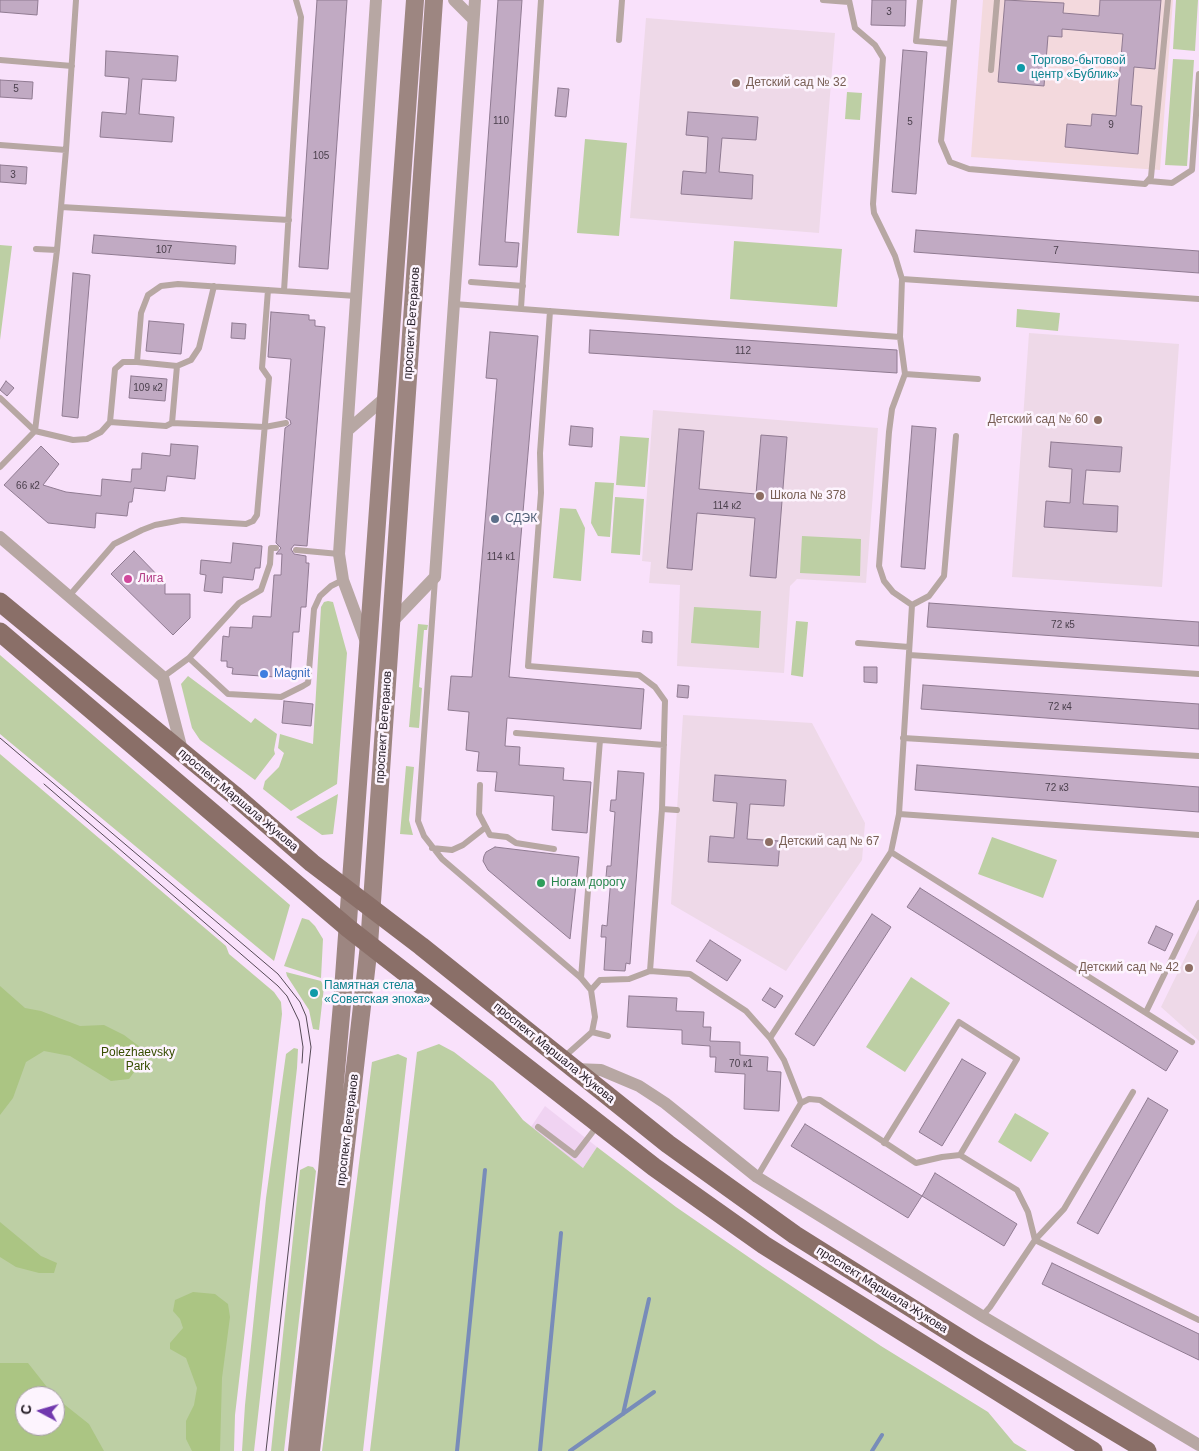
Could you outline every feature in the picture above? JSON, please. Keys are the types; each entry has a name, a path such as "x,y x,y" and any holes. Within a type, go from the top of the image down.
{"main road":[{"name":"проспект Ветеранов","path":"297,1451 329,1152 348,928 415,0"},
{"name":"проспект Ветеранов","path":"311,1451 369,945 434,0"},
{"name":"проспект Маршала Жукова","path":"0,602 312,863 350,893 372,907 668,1144 795,1235 972,1346 1147,1451"},
{"name":"проспект Маршала Жукова","path":"0,632 348,928 654,1167 764,1245 1093,1451"}],"street":[{"path":"367,645 343,580 339,554 376,0"},
{"path":"454,0 474,19"},
{"path":"391,622 435,578 475,0"},
{"path":"348,430 386,397"},
{"path":"0,537 163,678 184,754"},
{"path":"568,1064 601,1070 638,1086 665,1102 757,1177 982,1316 1199,1444"}],"lane":[{"path":"0,467 35,431 57,250 76,0"},
{"path":"284,291 301,16 296,0"},
{"path":"522,308 541,0"},
{"path":"619,40 622,0"},
{"path":"823,0 849,1 855,28 875,45 883,58 873,204 874,213 895,256 902,280 900,337 905,374 891,417 879,566 884,581 894,592 912,605"},
{"path":"920,0 916,41 950,44"},
{"path":"954,0 941,141 950,162 968,169 1145,184 1149,181 1172,183 1192,170 1199,74"},
{"path":"991,70 997,0"},
{"path":"1149,181 1151,177 1168,0"},
{"path":"0,60 72,66"},
{"path":"0,145 66,150"},
{"path":"61,207 289,220"},
{"path":"36,249 57,250"},
{"path":"902,280 1199,299"},
{"path":"471,282 523,286"},
{"path":"137,362 141,313 148,295 162,286 178,284 356,296"},
{"path":"0,398 35,431 73,440 87,439 101,432 110,422 114,370 123,362 177,366 191,360 199,348 214,286"},
{"path":"69,596 114,544 142,530 182,520 246,524 253,521 257,515 269,378 262,368 268,290"},
{"path":"454,304 900,337"},
{"path":"550,311 540,453 541,493 528,666 638,675 654,687 665,701 662,809 650,971"},
{"path":"172,423 177,366"},
{"path":"905,374 978,379"},
{"path":"110,422 166,426 172,423 265,427 286,422"},
{"path":"912,605 929,596 944,576 956,436"},
{"path":"163,678 189,658 239,603 261,590 270,564 271,548 276,548"},
{"path":"296,550 339,554"},
{"path":"435,578 418,821 424,836 432,848 444,860 581,978 591,990 594,1017 592,1032 568,1064"},
{"path":"189,658 228,694 281,697 308,683 314,608 320,596 330,586 343,580"},
{"path":"770,1038 892,852 899,814 912,605"},
{"path":"858,644 909,647"},
{"path":"909,655 1199,674"},
{"path":"516,733 664,745"},
{"path":"903,738 1199,756"},
{"path":"581,978 600,740"},
{"path":"480,785 478,814 490,835 507,837 516,843 554,849"},
{"path":"662,809 677,810"},
{"path":"899,814 1199,835"},
{"path":"432,848 452,850 464,845 486,827"},
{"path":"892,852 1192,1042"},
{"path":"1146,1012 1199,903"},
{"path":"591,990 600,980 630,979 650,971 690,974 746,1011 770,1038 784,1060 801,1103"},
{"path":"884,1143 959,1022 1017,1060 960,1155"},
{"path":"592,1032 608,1036"},
{"path":"982,1316 1035,1240 1064,1208 1133,1092"},
{"path":"757,1177 801,1103 809,1099 820,1100 916,1163 942,1156 960,1155 1016,1190 1028,1212 1035,1240 1199,1320"},
{"path":"538,1127 575,1155 598,1124"}],"shaded area":[{"path":"983,0 1173,0 1160,170 971,157"},
{"name":"Детский сад № 32","path":"646,18 835,33 819,233 630,218"},
{"name":"Детский сад № 60","path":"1029,333 1179,344 1162,587 1012,577"},
{"name":"Школа № 378","path":"653,410 878,428 866,583 797,579 790,586 784,673 677,666 680,585 649,583 651,562 642,561"},
{"name":"Детский сад № 67","path":"683,715 812,723 865,823 862,860 786,971 671,904"},
{"name":"Детский сад № 42","path":"1199,929 1199,1041 1161,1007"},
{"path":"545,1106 597,1147 583,1168 531,1127"}],"green space":[{"path":"1176,0 1198,0 1195,51 1173,49"},
{"path":"1173,59 1194,60 1187,166 1165,165"},
{"path":"847,92 862,93 860,120 845,119"},
{"path":"585,139 627,143 619,236 577,233"},
{"path":"734,241 842,249 837,307 730,299"},
{"path":"0,245 12,246 0,340"},
{"path":"1017,309 1060,313 1058,331 1016,327"},
{"path":"620,436 649,438 645,487 616,485"},
{"path":"595,482 614,483 610,537 598,536 591,523"},
{"path":"615,497 644,499 640,555 611,553"},
{"path":"560,508 576,509 585,528 581,581 553,578"},
{"path":"802,536 861,539 860,576 800,573"},
{"path":"324,602 333,602 347,653 337,784 291,811 263,789 265,781 279,767 284,753 278,748 280,734 313,744 321,607"},
{"path":"694,607 761,611 759,648 691,643"},
{"path":"796,621 808,622 803,677 791,675"},
{"path":"418,624 428,625 427,630 424,630 419,687 422,688 419,728 409,727"},
{"path":"0,655 290,905 274,961 0,734"},
{"path":"188,676 251,723 255,718 277,734 275,754 255,780 200,740 192,728 181,684"},
{"name":"Polezhaevsky Park","path":"0,754 226,946 229,954 274,992 281,1002 282,1014 235,1415 234,1451 0,1451"},
{"path":"406,766 414,767 409,820 413,835 400,834"},
{"path":"338,794 333,834 322,835 296,817"},
{"path":"992,837 1057,860 1043,898 978,874"},
{"path":"302,918 309,920 315,926 323,939 321,978 284,966"},
{"path":"286,972 321,981 324,987 319,1030 313,1029 309,1010"},
{"path":"911,977 950,1003 905,1072 866,1047"},
{"path":"0,986 25,1008 41,1011 80,1026 104,1025 124,1035 140,1047 137,1068 129,1079 111,1081 70,1056 44,1051 26,1062 13,1098 0,1115"},
{"path":"439,1044 454,1052 493,1082 523,1120 583,1168 597,1147 676,1207 763,1267 881,1346 988,1412 1014,1443 1027,1451 370,1451 417,1052"},
{"path":"294,1048 298,1049 297,1068 254,1451 242,1451 266,1198 286,1054"},
{"path":"398,1054 407,1058 363,1451 322,1451 372,1062"},
{"path":"1015,1113 1049,1133 1031,1162 998,1142"},
{"path":"308,1166 313,1167 316,1171 284,1451 271,1451 300,1170"},
{"path":"0,1222 41,1256 57,1263 54,1273 39,1273 16,1267 0,1257"},
{"path":"193,1292 215,1294 228,1304 230,1317 222,1378 220,1451 192,1451 186,1439 186,1421 194,1405 197,1388 186,1358 170,1349 170,1343 183,1328 180,1319 173,1311 175,1300"},
{"path":"0,1363 28,1363 46,1386 15,1386 15,1436 65,1436 65,1405 89,1424 104,1451 0,1451"}],"building":[{"path":"0,0 38,0 37,15 0,12"},
{"path":"317,0 347,0 328,269 299,267"},
{"path":"498,0 522,0 505,242 519,243 517,267 479,265"},
{"path":"872,0 906,0 905,26 871,25"},
{"path":"1005,0 1064,3 1063,13 1099,16 1100,0 1161,0 1155,69 1134,67 1131,105 1142,106 1138,154 1065,147 1067,124 1091,126 1092,114 1116,116 1123,34 1062,29 1062,37 1048,36 1044,86 998,82"},
{"path":"903,50 927,52 916,194 892,192"},
{"path":"106,51 178,56 176,81 142,79 139,114 174,117 172,142 100,137 102,112 126,114 129,78 105,76"},
{"path":"0,80 33,82 32,99 0,97"},
{"path":"558,88 569,89 566,117 555,116"},
{"path":"688,112 758,117 756,140 722,138 719,172 753,175 752,199 681,194 683,171 706,173 708,137 686,135"},
{"path":"0,165 27,167 26,184 0,182"},
{"path":"916,230 1199,251 1199,273 914,252"},
{"path":"94,235 236,246 235,264 92,253"},
{"path":"73,273 90,275 78,418 62,416"},
{"path":"271,312 309,315 309,320 315,320 315,326 325,327 307,546 294,545 291,549 294,554 306,556 306,563 309,563 306,607 301,607 299,632 293,632 290,678 232,674 233,668 227,667 227,661 221,661 223,636 229,637 230,627 252,628 253,616 271,617 274,575 281,575 282,554 276,554 281,548 276,543 285,428 291,424 290,420 286,418 291,359 268,357"},
{"path":"149,321 184,324 181,354 146,351"},
{"path":"232,323 246,324 245,339 231,338"},
{"path":"590,330 897,350 897,373 589,353"},
{"path":"490,332 538,336 509,677 644,689 641,729 507,718 505,746 520,747 519,765 564,768 563,780 591,782 587,833 552,830 554,796 495,791 497,772 477,771 479,752 466,750 469,712 448,710 451,676 472,677 497,379 486,378"},
{"path":"131,376 167,379 165,401 129,398"},
{"path":"6,381 14,388 7,396 0,390"},
{"path":"571,426 593,428 592,447 569,445"},
{"path":"912,426 936,428 925,569 901,567"},
{"path":"679,429 704,431 699,489 756,494 761,435 787,437 776,578 750,576 755,518 697,513 692,570 667,568"},
{"path":"1051,442 1122,447 1120,472 1086,470 1083,504 1118,506 1117,532 1044,527 1046,501 1070,503 1072,469 1049,467"},
{"path":"171,444 198,446 195,479 167,476 165,491 134,488 127,516 96,513 95,528 48,523 4,485 41,446 59,464 43,485 66,492 101,496 102,479 131,482 132,469 141,469 142,453 170,456"},
{"path":"233,543 262,546 260,568 255,568 253,580 223,577 222,593 204,591 206,575 200,574 201,560 231,563"},
{"path":"134,551 165,583 165,594 190,594 190,618 173,635 111,574"},
{"path":"929,603 1199,622 1199,646 927,627"},
{"path":"643,631 652,632 652,643 642,642"},
{"path":"864,667 877,667 877,683 864,682"},
{"path":"678,685 689,686 688,698 677,697"},
{"path":"923,685 1199,704 1199,729 921,709"},
{"path":"284,701 313,704 311,726 282,723"},
{"path":"917,765 1199,787 1199,812 915,790"},
{"path":"618,771 644,773 630,964 626,963 625,971 604,970 606,937 601,937 602,925 607,926 611,877 606,877 607,866 611,866 615,812 610,811 611,800 616,800"},
{"path":"715,775 786,780 784,806 750,804 747,839 780,841 778,866 708,862 710,836 734,838 737,803 713,801"},
{"path":"495,847 579,857 570,939 488,870 483,861 484,856 486,852"},
{"path":"920,888 1178,1051 1166,1071 907,907"},
{"path":"872,914 891,927 814,1046 795,1034"},
{"path":"1156,926 1173,934 1165,951 1148,943"},
{"path":"710,940 741,960 727,981 696,961"},
{"path":"770,988 783,996 775,1008 762,1000"},
{"path":"629,996 677,998 676,1011 704,1012 703,1027 711,1027 710,1041 740,1042 740,1055 768,1057 767,1071 781,1072 779,1111 744,1109 745,1074 715,1072 716,1057 710,1057 710,1046 682,1044 682,1030 627,1027"},
{"path":"962,1059 986,1073 942,1146 919,1132"},
{"path":"1148,1098 1168,1110 1098,1234 1077,1223"},
{"path":"805,1124 922,1196 908,1218 791,1146"},
{"path":"935,1173 1017,1224 1004,1246 922,1196"},
{"path":"1052,1263 1199,1334 1199,1360 1042,1284"}],"waterway":[{"path":"457,1451 485,1170"},
{"path":"540,1451 561,1233"},
{"path":"623,1414 649,1299"},
{"path":"570,1451 654,1392"},
{"path":"872,1451 882,1435"}],"tram line":[{"path":"0,738 278,974 300,1002 306,1016 311,1047 266,1451"},
{"path":"44,784 278,986 287,996 299,1021 303,1047 302,1063"}],"place":[{"name":"Торгово-бытовой центр «Бублик»","path":"1021,68"},
{"name":"Детский сад № 32","path":"736,83"},
{"name":"Детский сад № 60","path":"1098,420"},
{"name":"Школа № 378","path":"760,496"},
{"name":"СДЭК","path":"495,519"},
{"name":"Лига","path":"128,579"},
{"name":"Magnit","path":"264,674"},
{"name":"Детский сад № 67","path":"769,842"},
{"name":"Ногам дорогу","path":"541,883"},
{"name":"Детский сад № 42","path":"1189,968"},
{"name":"Памятная стела «Советская эпоха»","path":"314,993"}]}
